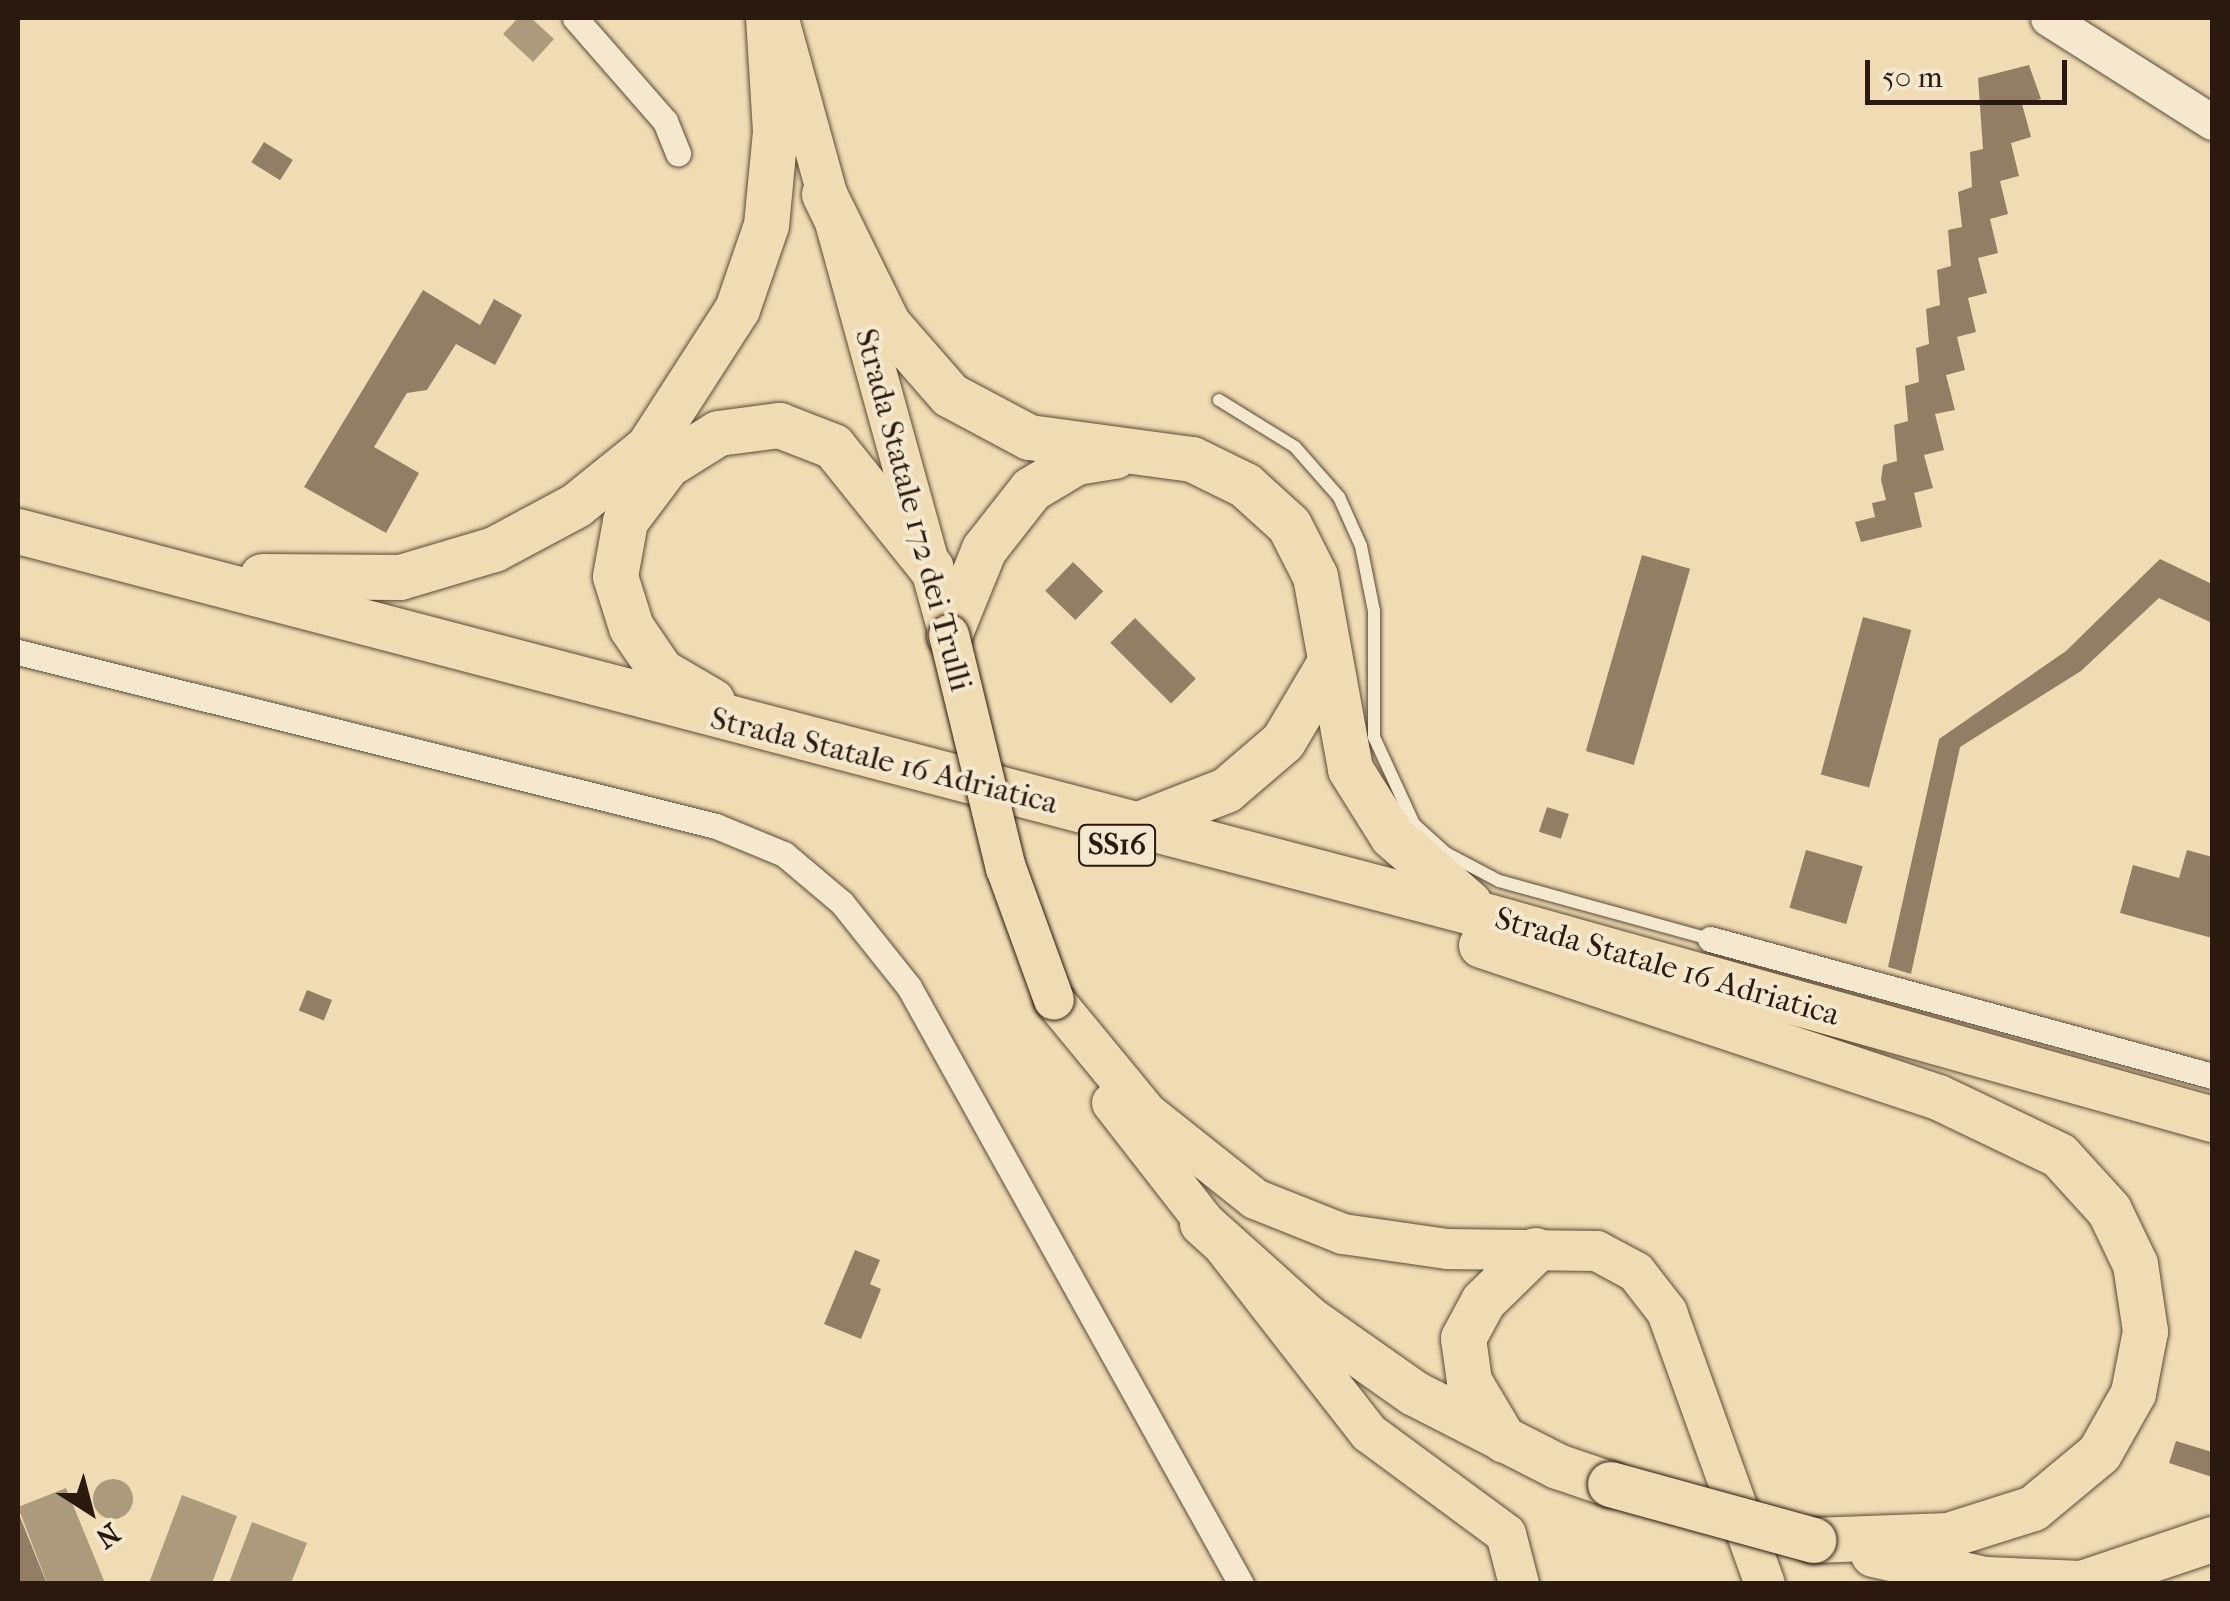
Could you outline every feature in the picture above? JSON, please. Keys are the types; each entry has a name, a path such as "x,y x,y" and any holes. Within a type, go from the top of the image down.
{"highway":[{"path":"84,548 292,580 400,577 494,549 576,505 648,447 737,308 768,206 775,130 768,18"},
{"path":"824,194 888,324 950,395 1029,437 1192,459 1245,485 1290,525 1315,576 1327,667 1350,769 1392,836 1487,916"},
{"path":"760,730 660,672 630,627 615,576 625,520 667,465 718,433 764,427 833,446 931,568"},
{"path":"949,635 984,549 1030,489 1076,462 1142,452"},
{"name":"Strada Statale 16 Adriatica","path":"18,531 760,730 1487,916 2212,1120"},
{"name":"Strada Statale 16 Adriatica","path":"18,561 1413,922 2212,1146"},
{"path":"1136,825 1226,790 1283,741 1327,667"},
{"path":"1413,922 1938,1097 2060,1156 2109,1210 2135,1264 2145,1331 2132,1393 2099,1453 2033,1508 1948,1535 1812,1540"},
{"path":"1202,1223 1309,1319 1414,1393 1505,1442 1610,1484 1812,1540 1982,1581 2081,1583 2212,1539"},
{"path":"1505,1442 1469,1381 1462,1338 1483,1301 1536,1250"}],"main road":[{"name":"Strada Statale 172 dei Trulli","path":"778,18 949,635 1006,868 1054,1000"},
{"path":"1054,1000 1092,1074 1202,1223 1369,1433 1506,1534 1519,1584"},
{"path":"1054,1000 1147,1113 1255,1198 1343,1234 1536,1250 1597,1250 1636,1272 1667,1312 1754,1575"}],"street":[{"path":"575,18 665,121 678,154"},
{"path":"2048,18 2212,122"},
{"path":"18,652 716,826 784,854 842,903 909,987 1241,1584"},
{"path":"1710,939 2212,1076"}],"lane":[{"path":"1219,400 1296,447 1339,497 1354,530 1374,611 1374,737 1414,824 1446,854 1499,881 1710,939"}],"shaded area":[{"path":"518,18 531,18 554,39 533,62 503,34"},
{"path":"113,1479 127,1485 133,1499 127,1513 113,1519 99,1513 93,1499 99,1485"},
{"path":"66,1488 105,1583 47,1583 18,1507"},
{"path":"182,1495 237,1516 212,1583 149,1583"},
{"path":"252,1522 307,1543 291,1583 229,1583"}],"building":[{"path":"2029,65 2041,99 2022,104 2031,137 2011,143 2019,176 2000,181 2008,214 1990,219 1998,253 1978,258 1987,293 1968,298 1976,332 1957,337 1965,370 1946,375 1955,410 1935,414 1944,450 1924,455 1933,488 1914,493 1922,527 1861,542 1855,522 1875,517 1872,503 1886,500 1881,480 1883,465 1897,461 1894,425 1908,421 1905,386 1919,382 1916,348 1929,344 1926,309 1940,305 1937,270 1951,266 1948,230 1962,227 1958,192 1972,187 1970,152 1983,149 1978,78"},
{"path":"264,142 293,160 280,180 251,162"},
{"path":"423,290 480,325 494,299 522,315 495,365 456,344 427,390 407,393 374,447 419,473 386,533 304,487"},
{"path":"1642,555 1690,569 1634,765 1586,751"},
{"path":"2160,559 2212,584 2212,623 2159,598 2081,671 1960,747 1911,974 1888,967 1939,739 2066,651"},
{"path":"1073,562 1103,591 1075,620 1045,591"},
{"path":"1863,617 1911,630 1869,787 1821,774"},
{"path":"1135,618 1196,679 1171,704 1110,643"},
{"path":"1547,807 1569,814 1561,839 1539,832"},
{"path":"1806,850 1863,866 1846,924 1789,908"},
{"path":"2187,850 2212,857 2212,938 2120,913 2133,865 2179,878"},
{"path":"307,990 332,1000 324,1021 299,1010"},
{"path":"855,1250 880,1260 870,1284 881,1289 861,1339 824,1324"},
{"path":"2176,1441 2212,1452 2212,1477 2169,1463"},
{"path":"18,1512 47,1584 18,1584"}]}
